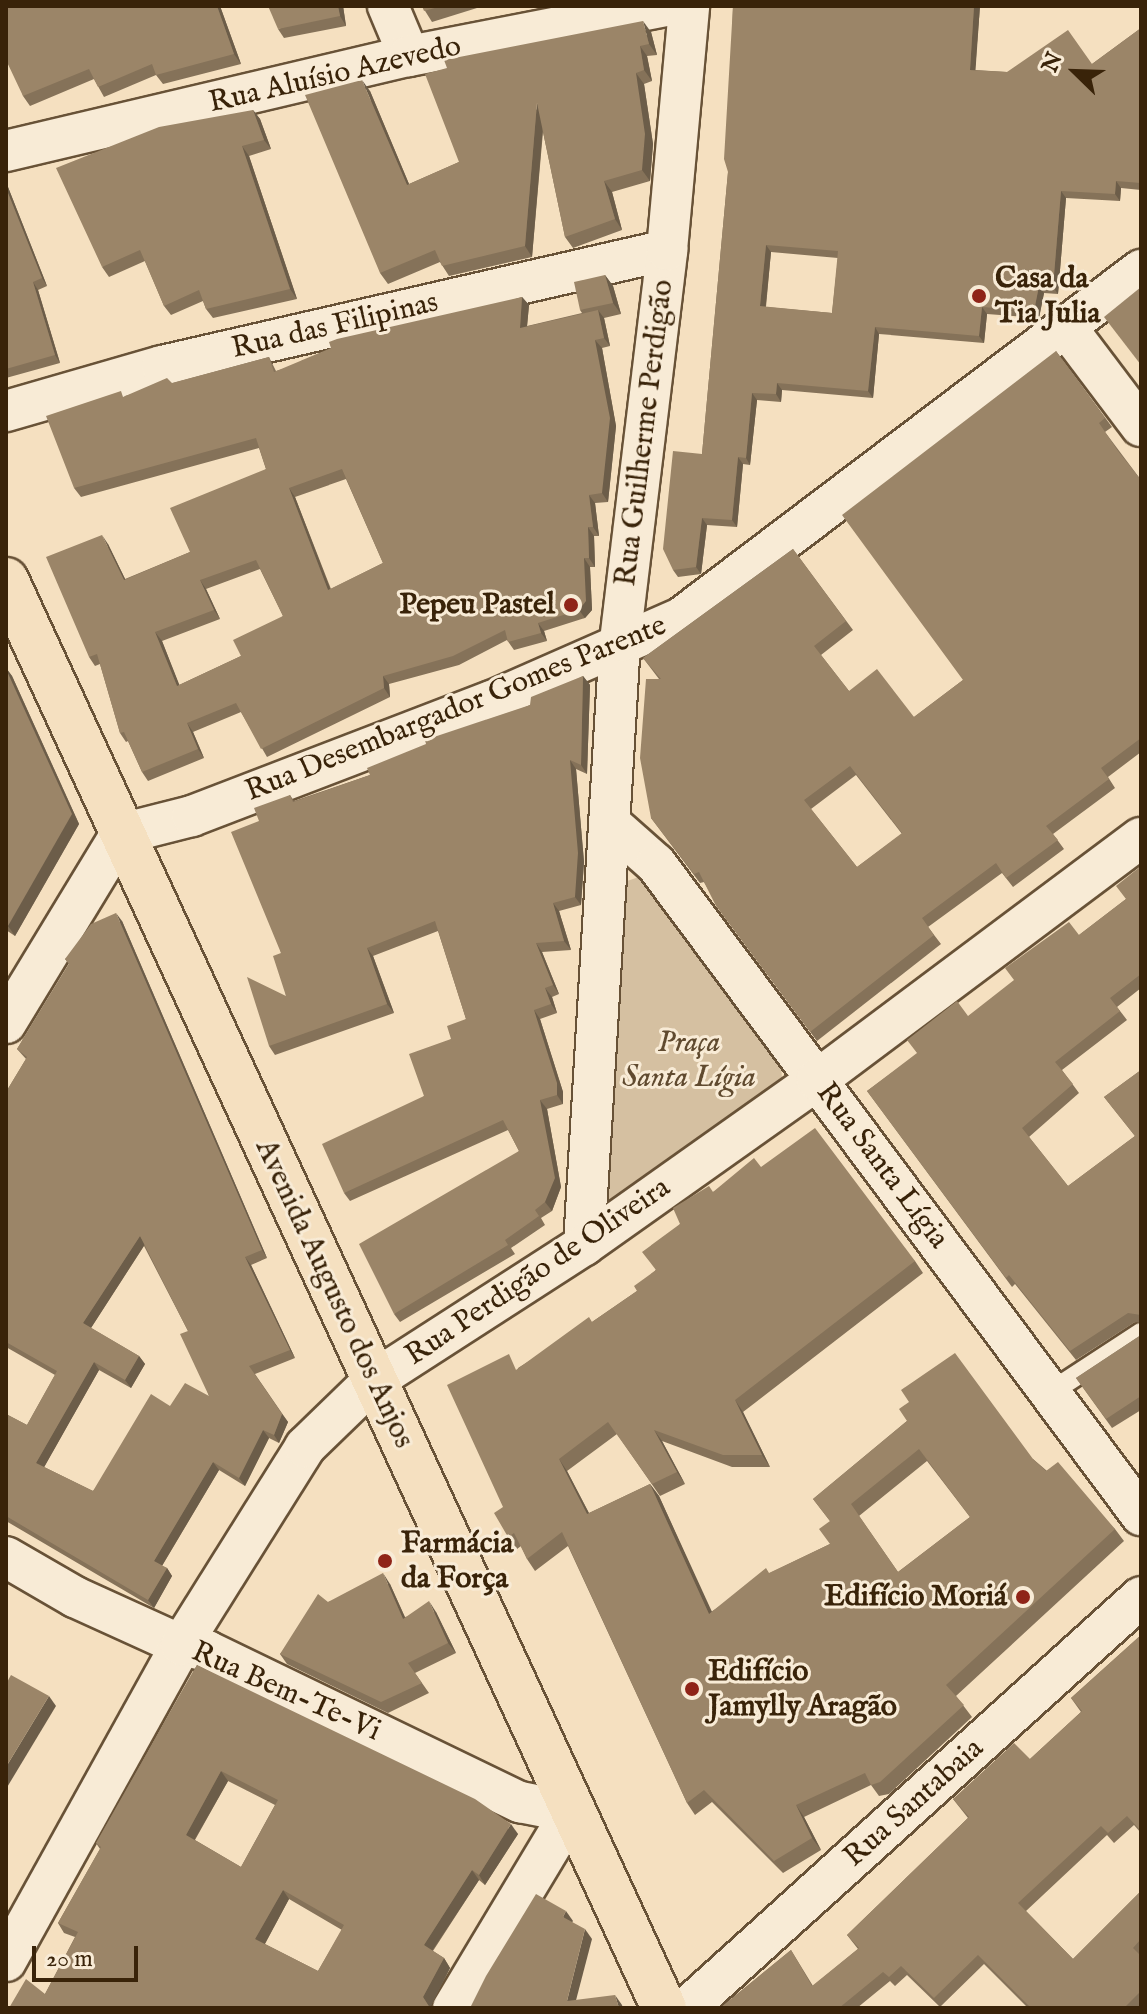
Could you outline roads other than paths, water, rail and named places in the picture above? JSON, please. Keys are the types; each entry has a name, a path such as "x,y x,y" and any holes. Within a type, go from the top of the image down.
{"main road":[{"name":"Avenida Augusto dos Anjos","path":"6,580 571,1812 664,2008"}],"street":[{"path":"388,6 409,56"},
{"name":"Rua Aluísio Azevedo","path":"6,151 409,56 666,6"},
{"name":"Rua Guilherme Perdigão","path":"584,1245 613,826 620,641 667,250 689,6"},
{"name":"Rua das Filipinas","path":"6,411 162,366 667,250"},
{"name":"Rua Desembargador Gomes Parente","path":"121,834 192,816 492,701 620,641 681,618 1141,270"},
{"path":"1066,327 1141,426"},
{"name":"Rua Santa Lígia","path":"613,826 656,864 1141,1515"},
{"path":"6,1023 121,834"},
{"name":"Rua Perdigão de Oliveira","path":"6,1961 181,1645 305,1447 373,1381 584,1245 817,1080 1141,838"},
{"name":"Rua Bem-Te-Vi","path":"6,1557 75,1597 181,1645 207,1651 520,1802 571,1812"},
{"name":"Rua Santabaia","path":"687,2008 1141,1597"},
{"path":"453,2008 571,1812"}],"lane":[{"path":"1051,1392 1141,1333"}],"place":[{"name":"Casa da Tia Julia","path":"979,296"},
{"name":"Pepeu Pastel","path":"571,605"},
{"name":"Farmácia da Força","path":"385,1561"},
{"name":"Edifício Moriá","path":"1023,1597"},
{"name":"Edifício Jamylly Aragão","path":"692,1689"}],"park label":[{"name":"Praça Santa Lígia","path":"689,1060"}]}
